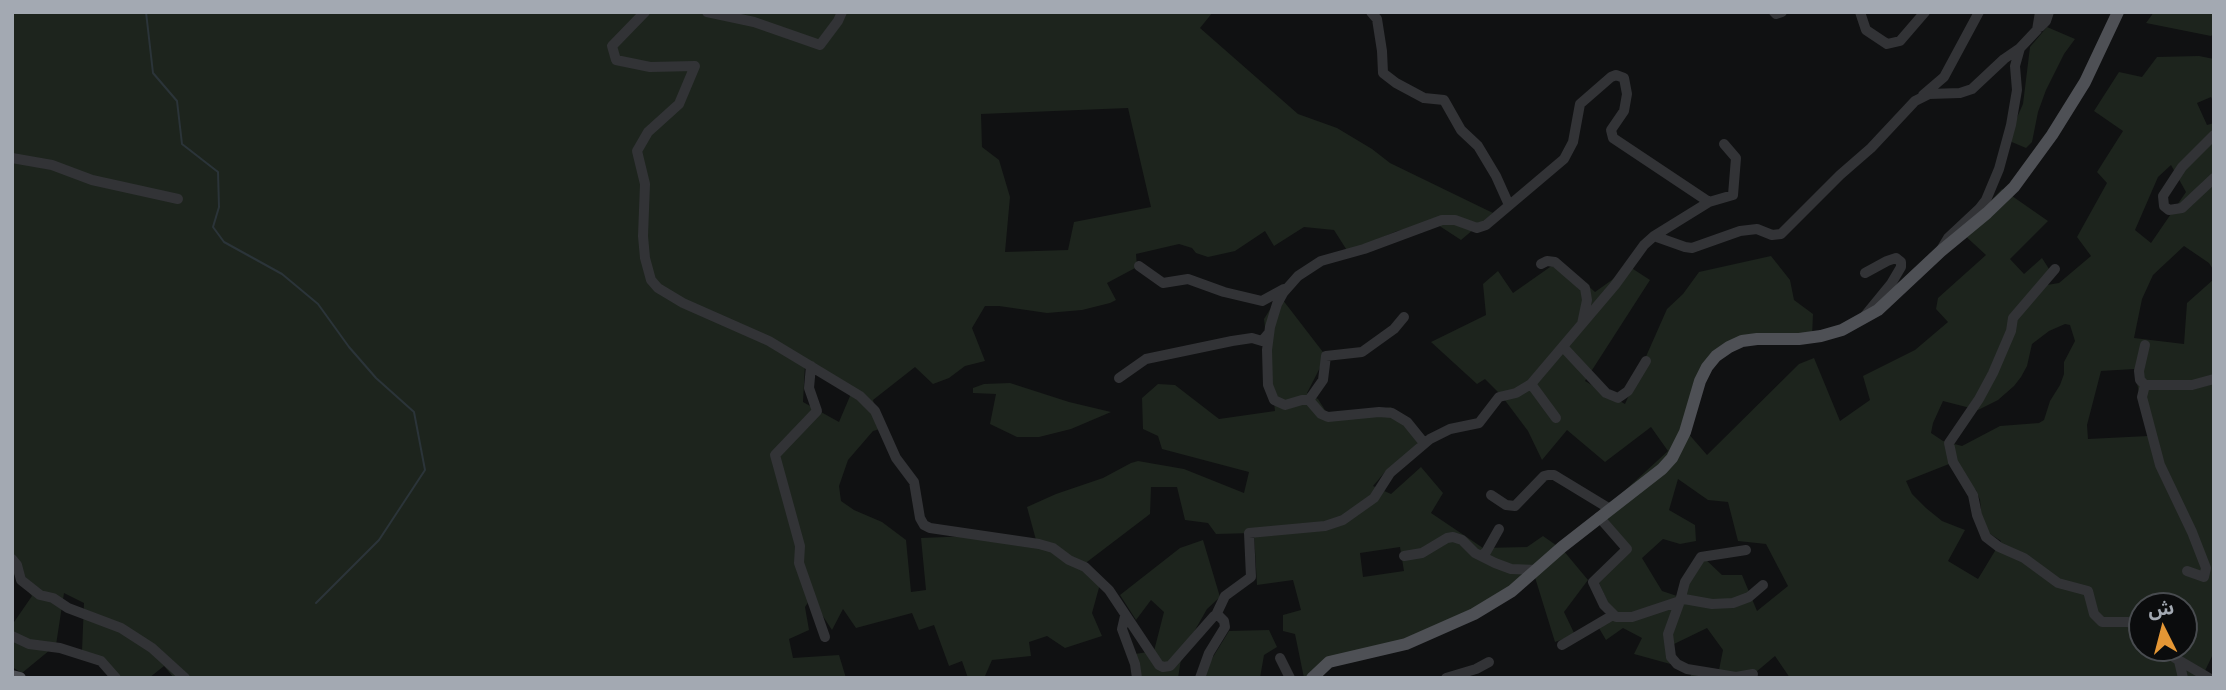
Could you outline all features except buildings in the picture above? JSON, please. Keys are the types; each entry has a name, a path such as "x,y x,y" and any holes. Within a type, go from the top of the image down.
{"main road":[{"path":"1312,678 1323,666 1336,659 1391,649 1474,614 1500,600 1562,547 1662,469 1672,458 1685,432 1700,381 1707,367 1729,347 1742,341 1757,339 1821,336 1842,330 1878,310 2001,200 2036,156 2085,82 2118,12"},
{"path":"12,676 20,678"}],"street":[{"path":"645,12 612,46 616,61 650,67 695,66 680,104 648,132 637,151 645,184 643,236 651,280 658,288 683,303 769,341 860,396 875,411 896,458 914,482 920,518 927,527 1053,548 1069,561 1085,567 1103,584 1159,666 1166,667 1180,656 1216,615 1225,596 1251,577 1249,533 1325,526 1343,520 1374,498 1390,473 1424,443 1446,430 1479,423 1499,397 1516,393 1531,384 1564,348 1644,245 1709,202 1730,197 1734,191 1736,158 1724,144"},
{"path":"707,12 754,22 820,45 842,12"},
{"path":"1371,12 1377,19 1383,73 1424,98 1444,100 1461,130 1478,146 1509,205"},
{"path":"1774,12 1782,12"},
{"path":"1860,12 1866,30 1887,44 1900,41 1925,12"},
{"path":"1654,236 1692,248 1740,231 1757,229 1772,235 1781,234 1849,165 1871,148 1915,101 1944,77 1979,12"},
{"path":"2037,30 2040,12"},
{"path":"1923,96 1960,93 1972,89 2020,48 2046,21 2049,12"},
{"path":"1941,251 1948,237 1986,200 2004,155 2017,90 2015,66 2020,48"},
{"path":"1139,267 1163,283 1188,279 1224,292 1262,301 1287,287 1304,271 1321,261 1364,249 1442,220 1455,220 1477,228 1486,225 1564,159 1573,142 1580,104 1616,75 1624,78 1627,94 1624,111 1611,130 1613,138 1709,202"},
{"path":"2214,135 2182,167 2163,196 2164,206 2169,210 2182,208 2214,178"},
{"path":"12,158 52,165 92,180 178,199"},
{"path":"1861,320 1891,284 1901,262 1896,258 1865,273"},
{"path":"1541,264 1547,261 1555,262 1585,288 1587,300 1582,325"},
{"path":"2055,269 2013,318 2011,331 1993,373 1949,443 1953,462 1973,495 1986,537 1999,547 2024,558 2058,583 2088,591 2094,614 2102,622 2128,622"},
{"path":"1287,287 1277,304 1269,333 1268,385 1277,402 1285,405 1309,400 1321,414 1328,417 1392,412 1407,422 1424,443"},
{"path":"1309,400 1323,380 1326,356 1362,352 1394,329 1404,317"},
{"path":"1119,378 1139,363 1153,357 1252,338 1262,341 1269,333"},
{"path":"2145,345 2140,372 2140,380 2145,385 2192,385 2214,379"},
{"path":"1564,348 1601,388 1618,398 1628,391 1647,361"},
{"path":"811,366 810,388 817,411 775,455 800,546 799,563 825,637"},
{"path":"1531,384 1556,418"},
{"path":"2145,385 2142,397 2160,465 2206,568 2204,577 2187,571"},
{"path":"1491,495 1506,505 1515,506 1544,477 1554,475 1605,513 1627,549 1593,582 1604,605 1613,614 1624,618 1684,599 1712,604 1733,603 1749,597 1763,585"},
{"path":"1480,556 1486,552 1499,529"},
{"path":"1404,556 1422,553 1451,537 1462,540 1480,556 1511,569 1536,570"},
{"path":"1746,550 1701,557 1685,582 1668,634 1671,657 1687,669 1736,677 1753,674"},
{"path":"12,559 21,580 40,595 53,598 68,608 121,628 152,648 185,678"},
{"path":"1562,645 1613,614"},
{"path":"1200,678 1209,653 1225,627 1222,619 1216,615"},
{"path":"1125,616 1122,629 1135,664 1137,678"},
{"path":"12,636 29,644 60,648 101,661 116,678"},
{"path":"1280,658 1290,678"},
{"path":"1446,678 1489,662"},
{"path":"2181,662 2209,678"}],"shaded area":[{"path":"12,12 1213,12 1200,28 1298,114 1337,128 1390,163 1493,213 1461,240 1438,225 1397,231 1348,252 1334,230 1304,227 1274,246 1265,231 1235,251 1208,257 1179,244 1136,254 1137,267 1107,283 1116,300 1110,303 1082,310 1047,313 985,306 972,328 985,361 965,366 949,378 933,384 915,367 873,400 880,429 873,431 848,460 839,486 841,501 882,522 906,540 911,592 926,590 921,538 997,535 1036,540 1027,507 1103,478 1131,463 1138,461 1184,469 1244,493 1249,472 1162,449 1158,436 1143,429 1142,398 1158,384 1175,385 1219,419 1275,411 1264,319 1279,295 1326,356 1307,393 1318,399 1330,418 1391,407 1422,441 1385,472 1373,486 1391,494 1421,467 1443,493 1431,513 1483,548 1527,547 1543,536 1563,550 1588,580 1564,612 1575,635 1555,642 1533,571 1493,603 1391,651 1329,663 1312,678 1304,678 1295,634 1283,631 1283,615 1301,610 1293,580 1257,585 1254,533 1216,534 1208,523 1185,520 1177,487 1151,487 1150,514 1083,565 1100,584 1092,613 1102,636 1065,648 1047,636 1029,642 1031,656 992,660 985,676 987,678 968,678 962,661 949,666 934,625 919,630 912,613 856,628 843,609 832,630 811,598 805,607 809,630 789,639 793,658 839,655 846,678 174,678 164,666 149,678 115,678 82,651 84,603 64,593 56,645 22,673 12,667 12,625 32,596 12,572","holes":["1128,108 1151,207 1074,222 1068,250 1005,252 1010,197 999,160 982,147 981,114","805,365 853,389 839,422 803,402","1400,547 1404,571 1363,577 1360,553"]},
{"path":"2154,12 2214,12 2214,33 2211,36 2146,23"},
{"path":"2047,27 2075,39 2064,54 2046,90 2032,142 2026,148 2007,140 2023,104 2030,47"},
{"path":"2199,56 2214,59 2214,103 2211,97 2197,103 2207,125 2214,123 2214,271 2209,263 2184,246 2153,275 2142,299 2134,338 2184,344 2187,303 2214,279 2214,652 2203,675 2208,678 1790,678 1775,656 1749,678 1690,678 1692,672 1718,675 1723,650 1707,628 1672,645 1674,665 1634,654 1642,638 1623,628 1606,640 1596,623 1612,612 1596,576 1628,547 1598,515 1668,451 1651,427 1605,462 1567,430 1542,460 1528,431 1501,395 1485,379 1477,384 1431,342 1486,315 1483,284 1498,271 1513,293 1560,260 1595,292 1630,267 1650,280 1585,381 1625,404 1667,309 1683,294 1699,272 1771,256 1790,280 1794,300 1813,314 1812,337 1738,341 1701,374 1687,432 1707,455 1799,364 1814,358 1840,421 1870,400 1863,376 1915,350 1948,322 1936,309 1938,298 1986,255 1961,232 2002,189 2048,221 2010,259 2024,274 2042,258 2049,269 2041,286 2059,283 2091,256 2077,237 2107,183 2097,172 2123,131 2094,111 2119,72 2142,77 2157,57","holes":["2171,165 2186,192 2151,243 2135,230 2158,177","2065,324 2070,325 2075,341 2064,362 2064,374 2044,420 2039,423 2000,426 1962,446 1943,441 1931,433 1943,401 1978,410 1998,400 2021,377 2027,366 2032,344 2049,331","2134,369 2148,436 2088,439 2087,425 2101,371","1949,464 1961,480 1976,490 1981,510 1978,520 1987,532 2001,541 1978,579 1948,561 1965,530 1942,521 1926,508 1912,494 1906,481","1678,479 1708,500 1728,502 1738,541 1766,544 1788,586 1757,611 1742,575 1722,575 1703,557 1677,596 1662,591 1642,558 1663,539 1680,544 1696,541 1695,525 1669,510"]},
{"path":"1010,383 1111,412 1071,429 1039,437 1017,437 990,424 996,394 973,393 973,388 984,384"},
{"path":"1203,540 1220,597 1207,609 1182,653 1178,678 1139,678 1135,654 1154,651 1164,612 1151,600 1136,620 1120,595 1180,548"},
{"path":"1269,630 1277,647 1264,655 1260,678 1200,678 1229,631"}],"waterway":[{"path":"146,12 153,73 177,101 182,144 218,172 219,207 213,227 224,242 282,274 318,304 349,347 376,378 414,412 425,470 379,540 316,603"}]}
